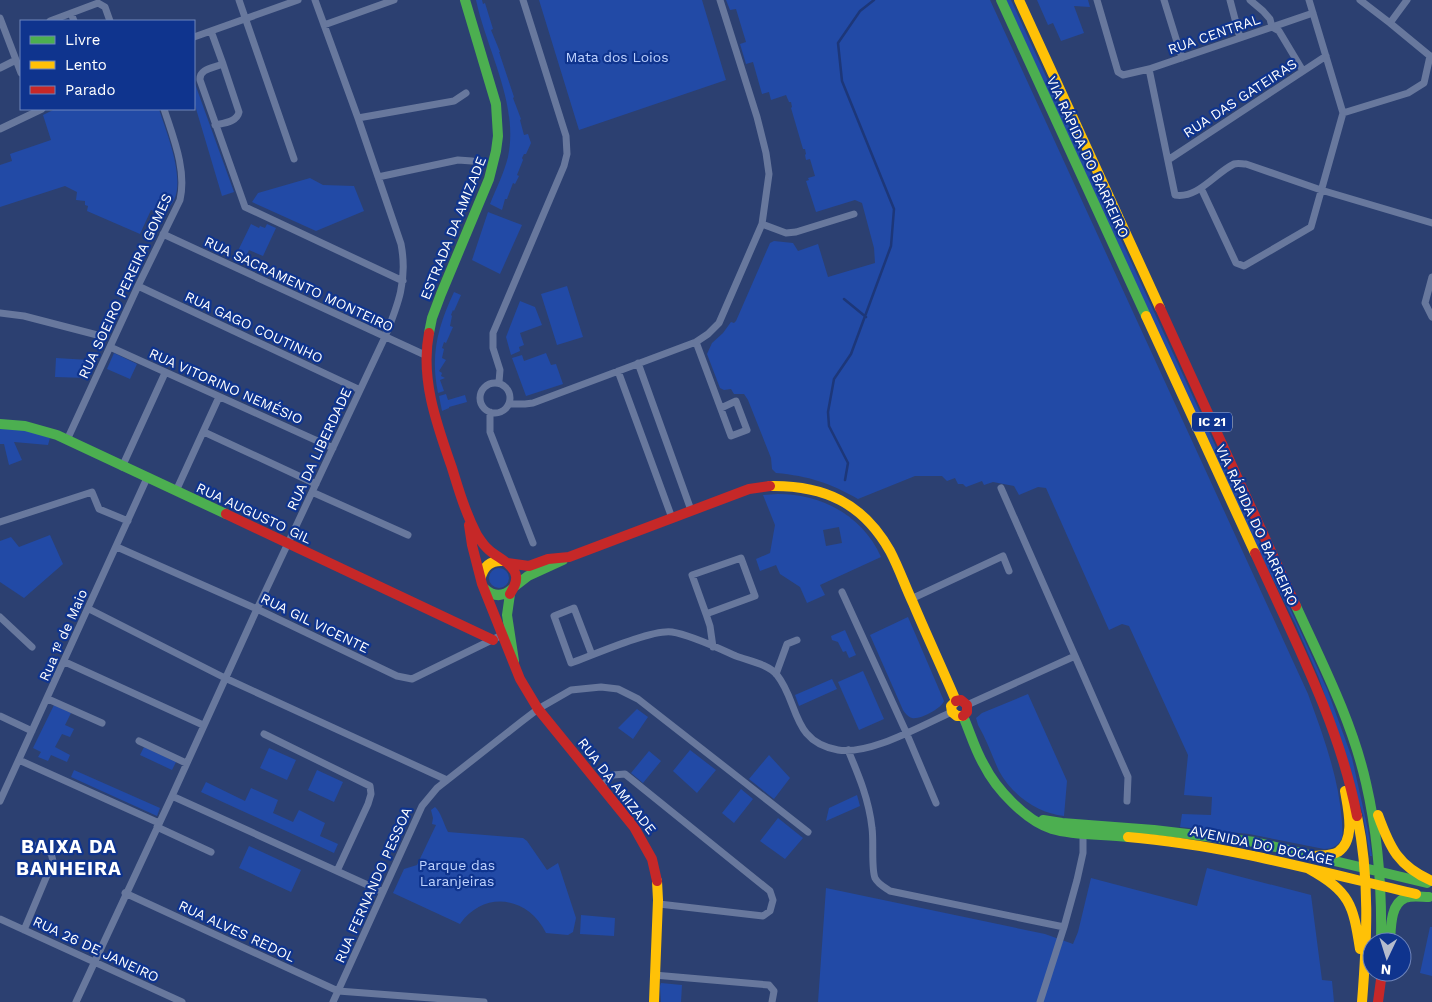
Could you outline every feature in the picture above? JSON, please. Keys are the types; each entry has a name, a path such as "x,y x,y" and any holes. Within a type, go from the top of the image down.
{"main road":[{"name":"ESTRADA DA AMIZADE","path":"432,408 426,377 425,355 427,335 437,304 490,177 498,148 499,119 496,104 466,0"},
{"name":"VIA RÁPIDA DO BARREIRO","path":"1001,0 1329,715 1346,766 1358,819 1365,868 1366,932"},
{"name":"VIA RÁPIDA DO BARREIRO","path":"1019,0 1335,691 1352,736 1366,782 1377,845 1382,904 1382,932"},
{"name":"RUA DA AMIZADE","path":"432,408 468,516 472,545 498,637 514,661"},
{"name":"RUA AUGUSTO GIL","path":"0,424 32,428 57,435 288,544 498,637"},
{"path":"569,557 548,559 529,566 494,561 486,566 481,575 482,584 488,592 497,596 505,594 528,576 569,557 758,487 792,484 821,490 850,506 877,531 886,545 956,701"},
{"name":"RUA DA AMIZADE","path":"468,516 487,550 514,569 513,588 508,600 506,613 514,661 525,689 538,709 601,786 646,846 654,863 658,879 659,904 654,1002"},
{"path":"961,700 967,705 967,712 963,716 956,716 952,712 951,706 956,701 961,700"},
{"path":"963,716 985,767 1012,801 1034,821 1046,827 1061,831 1083,829"},
{"path":"1314,856 1330,855 1338,851 1344,846 1347,838 1346,766"},
{"path":"1366,782 1393,853 1402,864 1432,883"},
{"name":"AVENIDA DO BOCAGE","path":"1083,829 1255,842 1432,883"},
{"name":"AVENIDA DO BOCAGE","path":"1083,829 1205,846 1365,881 1430,898"},
{"path":"1309,869 1331,880 1349,901 1354,914 1362,963"},
{"path":"1391,932 1394,911 1398,903 1404,898 1430,898"},
{"name":"VIA RÁPIDA DO BARREIRO","path":"1362,1002 1363,982"},
{"path":"1378,1002 1381,982"}],"street":[{"path":"239,0 294,158"},
{"path":"195,37 298,0"},
{"name":"RUA DA LIBERDADE","path":"76,1002 125,893 172,796 256,608 360,390 402,294 404,263 401,244 315,0"},
{"path":"324,25 394,0"},
{"path":"499,382 500,370 493,348 494,333 564,166 568,146 523,0"},
{"path":"510,404 533,403 696,342 708,334 719,322 762,224 768,194 769,174 757,117 720,0"},
{"name":"RUA CENTRAL","path":"1097,0 1118,72 1123,75 1150,69 1313,13"},
{"path":"1164,0 1182,58"},
{"path":"1230,0 1240,38"},
{"path":"1250,0 1263,11 1272,26 1279,31 1303,71"},
{"path":"1201,188 1236,263 1244,266 1311,227 1343,113 1309,0"},
{"path":"1343,113 1408,93 1424,83 1431,56 1360,0"},
{"path":"1390,23 1407,0"},
{"path":"53,20 101,3 105,6 110,20"},
{"path":"71,13 74,20"},
{"path":"0,18 20,70"},
{"path":"211,31 239,112 235,120 215,125"},
{"name":"RUA DAS GATEIRAS","path":"1168,160 1326,56"},
{"path":"0,68 16,60"},
{"path":"222,64 202,72 199,76 246,207 403,281"},
{"path":"1150,69 1175,195 1184,197 1201,188 1236,163 1246,164 1322,190 1432,222"},
{"path":"358,118 454,101 466,94"},
{"path":"0,129 38,110"},
{"name":"RUA SOEIRO PEREIRA GOMES","path":"67,440 180,200 183,188 182,174 164,110"},
{"path":"378,178 458,160 472,161"},
{"path":"762,224 786,233 796,232 854,214"},
{"name":"RUA SACRAMENTO MONTEIRO","path":"163,234 425,355"},
{"path":"1432,278 1425,303 1432,317"},
{"name":"RUA GAGO COUTINHO","path":"138,286 360,390"},
{"path":"0,313 24,316 105,338"},
{"path":"696,342 731,436 747,430 736,401 721,408"},
{"name":"RUA VITORINO NEMÉSIO","path":"110,347 333,448"},
{"path":"638,363 692,510"},
{"path":"618,371 672,518"},
{"path":"122,467 165,373"},
{"path":"492,382 499,382 505,385 509,391 511,397 510,404 501,412 490,412 484,409 480,403 479,396 481,390 492,382"},
{"path":"176,491 219,397"},
{"path":"490,412 490,432 533,543"},
{"path":"204,432 316,484"},
{"name":"Rua 1º de Maio","path":"0,801 65,662 147,478"},
{"path":"1001,488 1128,777 1126,801"},
{"path":"0,522 92,492 99,509 128,521"},
{"path":"312,492 408,535"},
{"name":"RUA GIL VICENTE","path":"117,547 256,608 397,676 412,679 498,637"},
{"path":"911,599 1003,556 1009,571"},
{"path":"706,614 755,596 741,558 692,575 710,626 713,647"},
{"path":"842,592 936,802"},
{"path":"592,655 574,608 554,616 571,663 664,632 674,632 769,669 776,674 783,686 805,731 820,744 838,750 874,746 952,712"},
{"path":"88,609 224,678 447,780"},
{"path":"0,617 32,647"},
{"path":"776,674 787,644 797,640"},
{"path":"967,705 1075,656"},
{"path":"65,662 203,725"},
{"name":"RUA FERNANDO PESSOA","path":"333,1002 422,806 437,788 538,709 571,690 618,689 638,700 808,832"},
{"path":"48,699 102,723"},
{"path":"0,716 32,731"},
{"path":"264,734 370,786 371,794 368,804 337,871"},
{"path":"139,741 186,763"},
{"path":"848,750 862,782 870,809 874,871 876,879 881,885 890,891 1064,928"},
{"path":"19,760 211,852"},
{"path":"601,786 613,775 624,774 770,891 773,900 770,912 763,916 659,904"},
{"path":"172,796 383,892"},
{"path":"1040,1002 1064,928 1083,853 1083,829"},
{"path":"24,930 53,865 53,858 50,853 30,844"},
{"name":"RUA ALVES REDOL","path":"125,893 338,991"},
{"name":"RUA 26 DE JANEIRO","path":"0,919 182,1002"},
{"path":"654,974 769,984 774,991 772,1002"},
{"path":"338,991 484,1002"}],"green space":[{"path":"476,0 482,0 483,4 485,3 493,29 491,30 500,52 521,119 524,135 528,134 531,143 522,158 523,160 517,175 519,176 515,184 513,183 507,199 505,199 502,210 490,204 508,157 509,117 506,97"},
{"name":"Mata dos Loios","path":"539,0 702,0 726,80 579,130"},
{"path":"726,0 990,0 1308,694 1325,741 1338,789 1342,838 1337,845 1324,849 1249,834 1180,827 1182,814 1211,815 1212,797 1184,795 1188,755 1129,626 1122,624 1109,630 1046,488 1038,487 1019,495 1014,486 993,482 984,485 982,481 966,487 963,484 958,484 955,478 947,481 942,476 915,476 858,499 819,481 776,473 772,469 771,458 748,400 744,394 734,394 731,389 724,390 720,388 707,354 712,343 731,322 734,323 736,321 770,243 774,241 793,243 798,251 818,244 828,277 875,263 874,248 862,203 855,200 816,212 806,181 809,180 808,178 815,176 810,159 806,160 805,149 803,149 791,102 789,102 786,95 771,100 769,92 762,94 753,62 746,64 740,44 746,42 736,9 730,10"},
{"path":"1006,0 1011,0 1327,689 1352,758 1372,856 1370,856 1363,815 1319,678 1295,623 1254,542"},
{"path":"1037,0 1088,0 1090,7 1074,6 1084,33 1061,41 1053,23 1048,25"},
{"path":"195,84 234,192 222,196 195,105"},
{"path":"53,110 159,110 171,145 177,173 175,198 169,207 159,213 151,210 140,234 87,211 88,206 85,205 85,201 76,200 77,192 65,186 0,207 0,165 12,161 10,154 51,140 43,115"},
{"path":"310,178 323,185 354,186 364,211 316,231 252,202 258,193"},
{"path":"488,212 522,225 500,274 472,260"},
{"path":"251,224 259,228 260,226 265,228 267,224 276,228 263,256 249,250 243,263 234,259"},
{"path":"567,286 583,337 557,345 541,294"},
{"path":"454,292 461,295 451,315 450,326 453,327 442,348 444,349 442,358 446,360 439,371 442,373 441,376 445,378 440,380 444,391 438,393 435,353 440,329"},
{"path":"520,301 535,307 542,325 520,333 524,345 519,347 520,351 511,355 506,337"},
{"path":"114,353 137,364 130,379 107,369"},
{"path":"546,353 551,365 556,364 563,384 526,396 512,358 522,355 524,361"},
{"path":"56,358 89,360 88,378 55,377"},
{"path":"446,394 448,400 465,395 467,402 442,411 439,396"},
{"path":"0,429 24,429 50,438 48,445 14,442 22,460 9,465 4,444 0,444"},
{"path":"763,495 794,495 810,498 839,510 864,530 881,557 820,585 825,595 807,603 800,587 780,574 776,565 760,571 756,559 770,553 775,525","holes":["839,527 842,543 826,546 823,530"]},
{"path":"50,535 63,564 24,598 0,582 0,541 11,537 19,547"},
{"path":"499,568 506,571 509,578 506,585 499,588 492,585 489,578 492,571"},
{"path":"908,617 944,701 935,710 916,718 909,717 903,710 870,635"},
{"path":"845,630 856,655 849,658 846,651 843,652 838,642 832,640 831,636"},
{"path":"863,671 884,719 859,730 838,682"},
{"path":"832,679 837,689 799,706 795,695"},
{"path":"1028,694 1067,781 1064,816 1035,807 1011,788 999,771 978,725 976,718 982,713"},
{"path":"54,705 71,713 65,725 74,729 70,737 62,734 55,747 70,755 67,762 51,755 48,761 38,757 41,752 33,748"},
{"path":"637,709 648,717 633,739 618,728"},
{"path":"144,747 176,762 172,770 140,755"},
{"path":"269,748 296,760 287,780 260,768"},
{"path":"690,750 716,770 697,793 673,771"},
{"path":"649,751 661,761 643,783 631,773"},
{"path":"769,755 790,778 774,799 749,779"},
{"path":"74,770 160,808 157,816 71,777"},
{"path":"317,770 343,782 334,802 308,790"},
{"path":"206,782 245,801 251,788 278,800 273,813 293,822 299,810 325,823 320,836 338,844 334,853 201,792"},
{"path":"741,789 753,799 734,823 722,813"},
{"path":"857,795 860,806 826,821 829,808"},
{"name":"Parque das Laranjeiras","path":"435,807 441,815 448,832 523,838 547,870 558,863 576,918 573,932 568,935 546,933 528,911 517,905 505,902 493,902 481,906 470,913 460,924 393,893 404,869 417,865 436,825 432,824 431,810"},
{"path":"778,818 803,838 785,859 760,841"},
{"path":"249,846 301,870 291,892 239,868"},
{"path":"1207,868 1311,895 1322,980 1332,981 1334,1002 818,1002 826,888 1045,934 1073,944 1078,932 1091,878 1197,906"},
{"path":"581,915 615,918 614,936 580,934"},
{"path":"1430,927 1432,927 1432,976 1420,973"},
{"path":"661,983 682,985 681,1002 661,1002"}],"waterway":[{"path":"845,480 848,463 829,426 828,412 834,379 851,354 891,246 894,209 842,81 838,43 860,11 874,0"},
{"path":"844,299 866,317"}],"traffic: fast":[{"path":"429,333 432,318 441,294 489,179 498,136 496,104 465,0"},
{"path":"1001,0 1146,316"},
{"path":"0,424 25,426 57,435 226,514"},
{"path":"515,586 528,576 563,560"},
{"path":"485,589 492,594 498,595 505,594 512,589"},
{"path":"510,594 507,615 514,661"},
{"path":"1296,606 1345,715 1366,783 1374,822 1381,902 1381,932"},
{"path":"963,716 989,774 1004,794 1022,812 1052,829 1080,834 1128,837"},
{"path":"1043,820 1154,830 1255,842 1427,883"},
{"path":"1391,932 1392,917 1400,901 1411,897 1429,897"}],"traffic: slow":[{"path":"1019,0 1160,308"},
{"path":"1146,316 1255,553"},
{"path":"770,486 808,489 825,493 840,500 867,520 879,534 893,557 956,701"},
{"path":"481,577 489,564 503,561"},
{"path":"956,701 951,706 952,712 957,716 963,716"},
{"path":"1314,856 1329,855 1338,852 1344,847 1349,832 1348,806 1345,791"},
{"path":"1378,815 1391,846 1397,855 1411,869 1432,881"},
{"path":"1357,816 1366,885 1362,1002"},
{"path":"1128,837 1201,846 1237,853 1416,894"},
{"path":"1309,869 1333,885 1347,901 1355,921 1360,949"},
{"path":"654,1002 657,881"}],"traffic: jam":[{"path":"1160,308 1296,606"},
{"path":"429,333 427,350 428,385 436,419 469,519 477,535 487,548 515,572 516,581 510,594"},
{"path":"507,563 529,566 548,559 569,557 749,489 770,486"},
{"path":"226,514 493,640"},
{"path":"469,525 482,584 520,679 538,709 634,827 652,859 657,881"},
{"path":"1255,553 1300,649 1327,715 1339,748 1357,816"},
{"path":"956,701 961,700 967,705 967,712 963,716"},
{"path":"1378,1002 1381,982"}],"district":[{"name":"BAIXA DA BANHEIRA","path":"69,857"}]}
